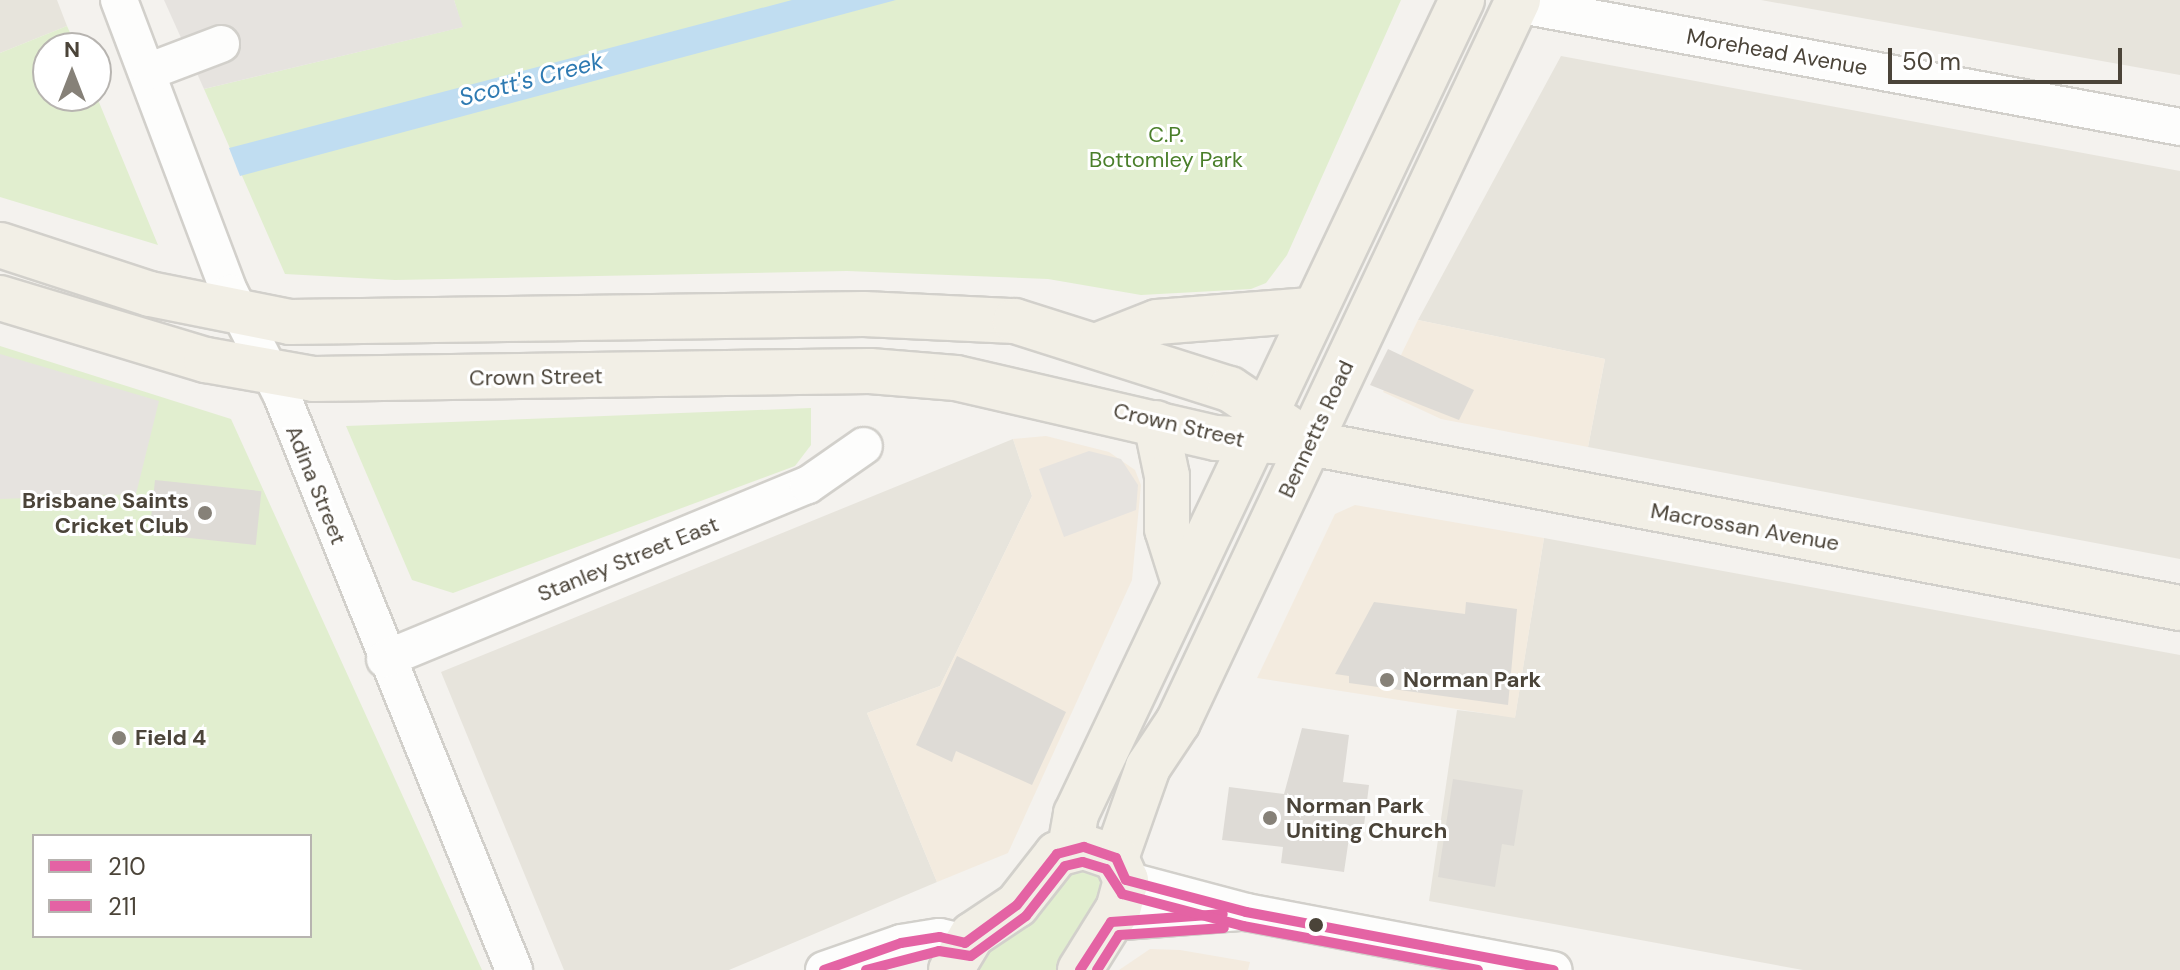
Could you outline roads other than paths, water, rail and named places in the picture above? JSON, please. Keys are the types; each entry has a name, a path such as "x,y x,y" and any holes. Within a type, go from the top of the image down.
{"main road":[{"path":"958,957 1017,905 1070,848 1076,814 1311,310 1462,0"},
{"name":"Bennetts Road","path":"1080,970 1111,922 1121,869 1148,767 1178,722 1517,2"},
{"name":"Crown Street","path":"0,245 240,315 339,325 955,315 1015,321 1101,344 1258,426 1310,443"},
{"name":"Crown Street","path":"0,298 142,343 272,373 385,381 870,371 1024,389 1156,423 1258,426"},
{"path":"1101,344 1157,322 1311,310"},
{"path":"1156,423 1167,476 1167,529 1184,583"},
{"name":"Macrossan Avenue","path":"1310,443 2180,608"},
{"path":"1070,848 1121,869"}],"street":[{"name":"Adina Street","path":"119,0 150,71 240,315 272,373 385,659 514,970"},
{"name":"Morehead Avenue","path":"1517,2 2180,127"},
{"path":"150,71 221,44"},
{"name":"Stanley Street East","path":"385,659 808,485 864,446"},
{"path":"1121,869 1246,912 1554,970"},
{"path":"1111,922 1246,912"},
{"path":"824,970 901,943 940,937 958,957"}],"water":[{"name":"Scott's Creek","path":"792,0 896,0 240,176 229,148"}],"place":[{"name":"Brisbane Saints Cricket Club","path":"205,513"},
{"name":"Norman Park","path":"1387,680"},
{"name":"Field 4","path":"119,738"},
{"name":"Norman Park Uniting Church","path":"1270,818"}],"park label":[{"name":"C.P. Bottomley Park","path":"1166,146"}]}
